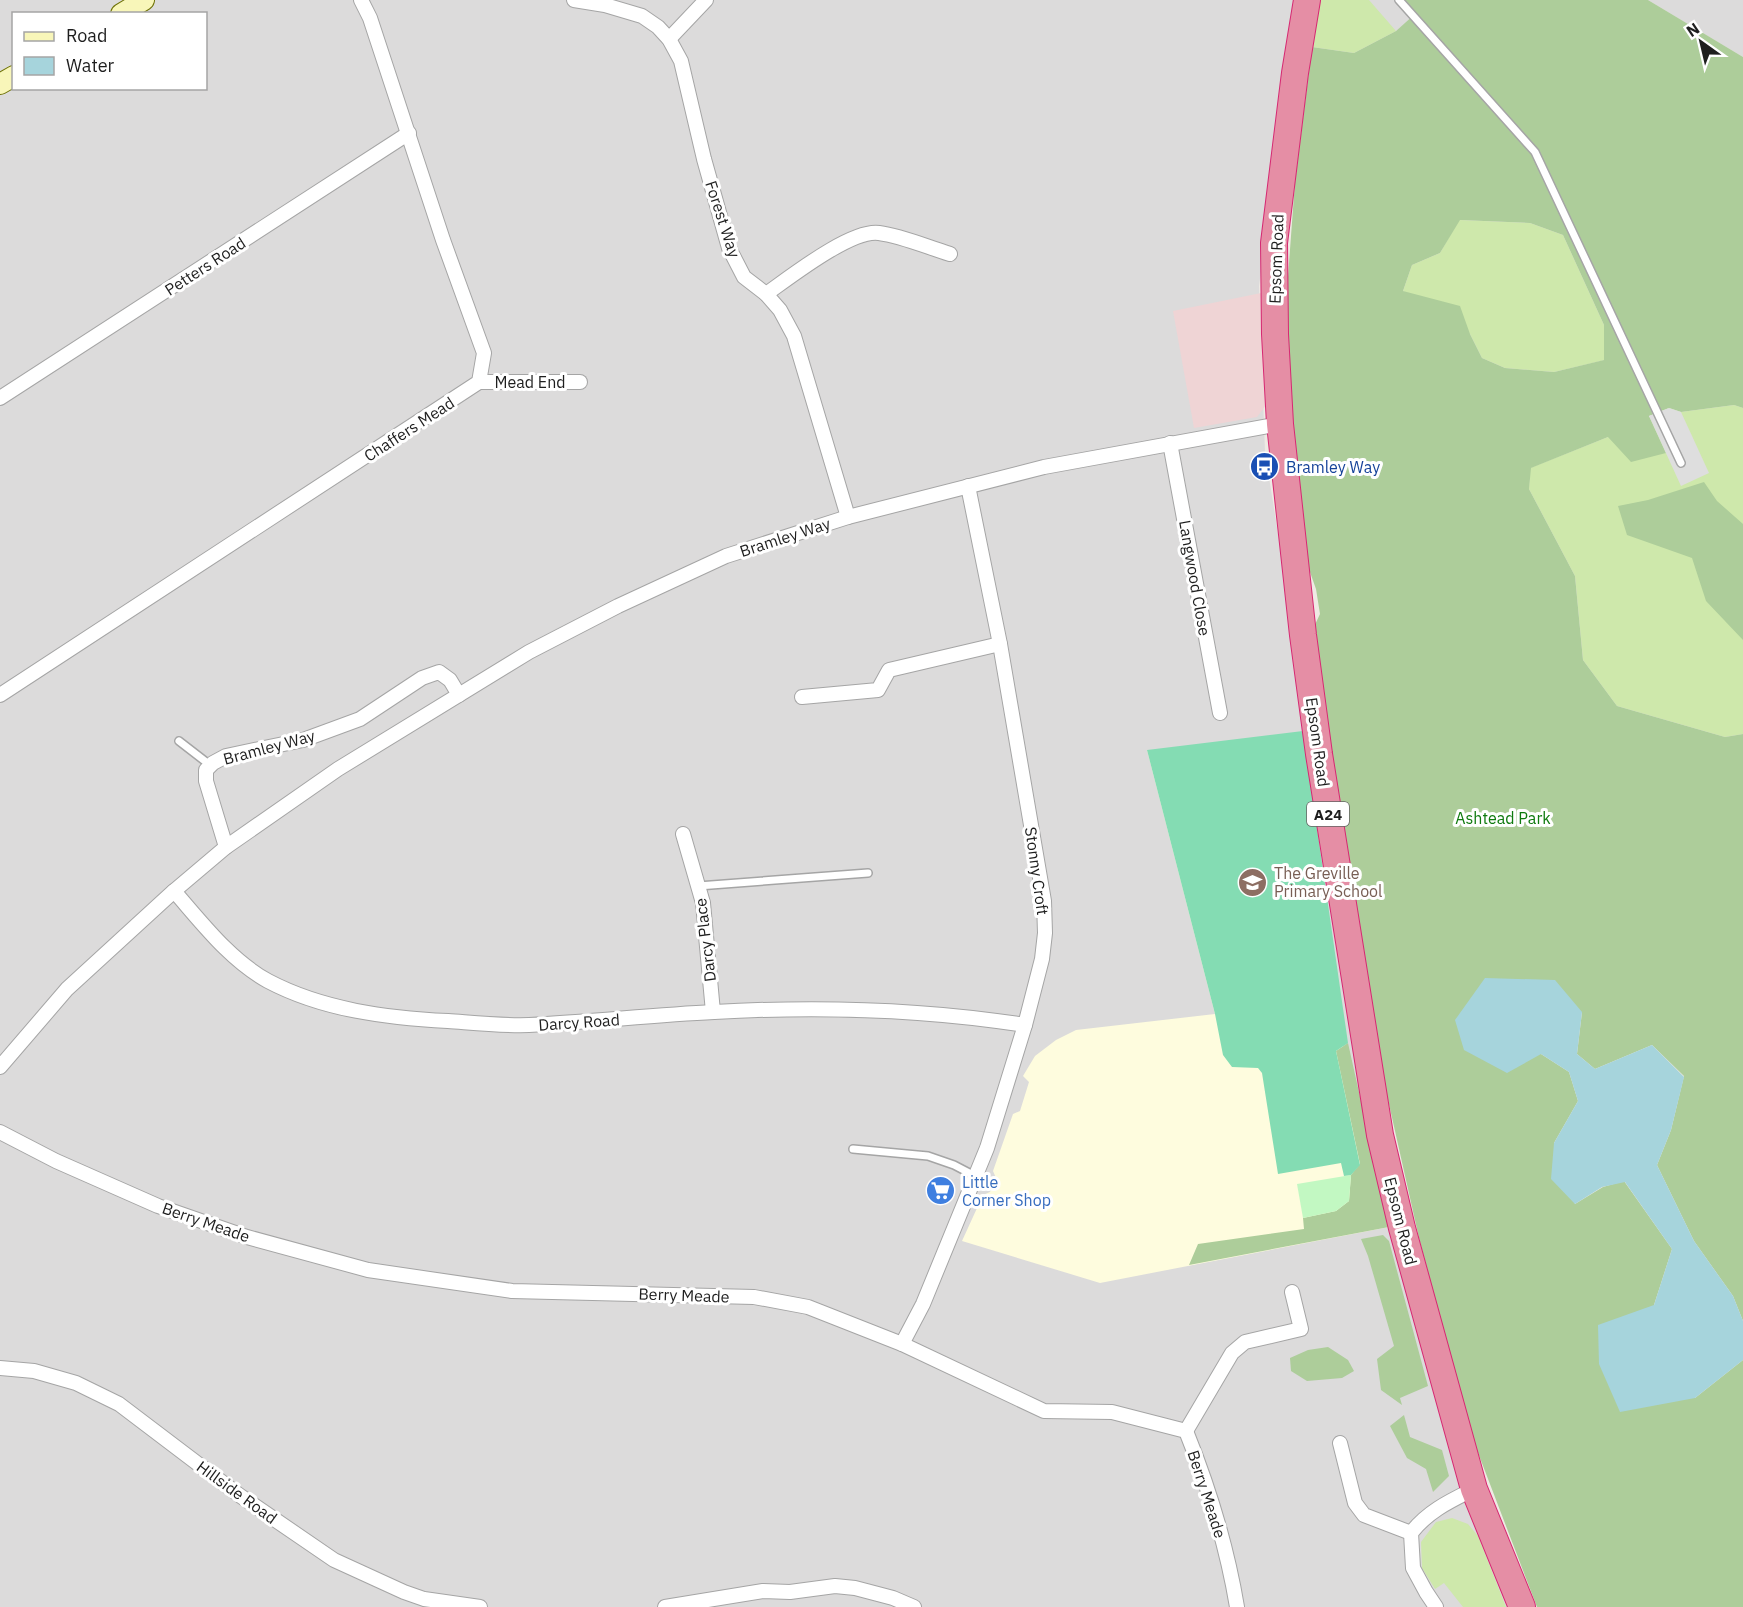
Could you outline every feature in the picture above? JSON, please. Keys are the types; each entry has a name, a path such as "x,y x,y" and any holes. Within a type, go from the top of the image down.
{"highway":[{"name":"Epsom Road","path":"1307,0 1295,73 1274,243 1275,333 1280,424 1303,635 1319,754 1380,1135 1402,1228 1474,1489 1522,1607"}],"street":[{"path":"124,12 144,0"},
{"path":"361,0 370,18 483,353 480,382"},
{"name":"Forest Way","path":"574,0 605,5 642,16 658,27 669,39 681,61 704,159 729,248 744,277 780,310 794,336 848,517"},
{"path":"669,39 706,0"},
{"name":"Petters Road","path":"0,398 409,133"},
{"path":"765,294 854,237 877,232 950,254"},
{"name":"Mead End","path":"480,382 580,382"},
{"name":"Chaffers Mead","path":"0,695 480,382"},
{"name":"Bramley Way","path":"0,1067 67,989 174,891 226,847 338,769 529,652 618,606 726,556 848,517 1044,467 1280,424"},
{"name":"Langwood Close","path":"1170,443 1220,713"},
{"name":"Stonny Croft","path":"902,1344 923,1304 977,1176 1025,1025 1042,959 1045,933 1044,901 1000,644 968,486"},
{"path":"802,697 878,690 889,670 1000,644"},
{"name":"Bramley Way","path":"226,847 206,781 206,770 210,765 226,756 303,740 360,719 422,678 439,672 450,680 459,695"},
{"name":"Darcy Place","path":"683,834 704,903 713,1012"},
{"name":"Darcy Road","path":"174,891 245,967 269,981 317,1000 381,1016 526,1025 713,1012 823,1009 898,1011 1025,1025"},
{"name":"Berry Meade","path":"0,1132 56,1161 158,1206 247,1237 368,1270 512,1291 754,1297 808,1307 902,1344 1044,1411 1112,1412 1186,1431 1230,1563 1238,1607"},
{"path":"1186,1431 1232,1353 1245,1342 1300,1329 1292,1292"},
{"name":"Hillside Road","path":"0,1368 34,1371 76,1383 119,1404 239,1495 334,1560 414,1596 438,1602 480,1607"},
{"path":"1340,1443 1355,1503 1364,1515 1411,1533"},
{"path":"1436,1607 1413,1568 1411,1533 1419,1522 1441,1505 1474,1489"},
{"path":"665,1607 763,1590 790,1592 835,1586 855,1588 893,1598 914,1607"},
{"path":"789,1607 790,1592"}],"lane":[{"path":"1399,0 1534,152 1681,463"},
{"path":"179,741 210,765"},
{"path":"698,886 868,873"},
{"path":"853,1149 928,1156 977,1176"}],"shaded area":[{"path":"0,0 1299,0 1259,286 1265,452 1359,1043 1513,1607 0,1607"},
{"path":"1320,0 1403,0 1416,14 1396,31"},
{"path":"1648,0 1743,0 1743,57 1701,32"},
{"path":"1266,292 1270,400 1257,417 1194,428 1173,311"},
{"path":"1669,408 1681,412 1709,473 1681,486 1649,416"},
{"name":"The Greville Primary School","path":"1147,750 1349,1054 1389,1227 1100,1283 962,1241 983,1195 990,1192 996,1178 993,1171 1013,1114 1020,1111 1029,1082 1023,1076 1035,1056 1056,1040 1076,1030 1215,1014"}],"green space":[{"path":"1320,0 1369,0 1396,31 1354,53 1312,47"},
{"name":"Ashtead Park","path":"1403,0 1648,0 1743,57 1743,408 1734,405 1681,412 1669,408 1649,416 1666,453 1631,462 1608,437 1531,468 1529,489 1575,576 1583,660 1617,706 1725,737 1743,734 1743,1321 1733,1296 1694,1241 1657,1165 1671,1130 1684,1076 1652,1045 1595,1069 1577,1054 1582,1012 1541,1054 1569,1072 1578,1101 1554,1143 1575,1204 1603,1187 1624,1181 1672,1249 1654,1305 1695,1398 1743,1360 1743,1607 1537,1607 1472,1437 1419,1238 1380,1064 1312,631 1320,614 1316,589 1304,555 1292,440 1287,290 1295,182 1312,47 1354,53 1396,31 1415,14","holes":["1460,220 1530,223 1563,235 1604,325 1604,360 1554,372 1505,368 1482,358 1460,306 1403,291 1412,265 1440,253"]},
{"path":"1459,220 1530,223 1563,235 1604,325 1605,360 1554,372 1505,368 1482,358 1470,334 1403,291 1412,265 1440,253"},
{"path":"1734,405 1743,408 1743,734 1725,737 1617,706 1583,660 1575,576 1529,489 1530,468 1608,437 1669,408 1681,412"},
{"path":"1704,482 1717,501 1743,524 1743,640 1706,601 1692,558 1627,535 1618,506 1648,500"},
{"path":"1303,731 1348,1043 1336,1051 1360,1165 1351,1175 1344,1176 1341,1163 1278,1174 1262,1073 1258,1068 1232,1067 1223,1055 1215,1014 1147,750"},
{"path":"1348,1043 1389,1227 1189,1265 1198,1244 1304,1229 1303,1218 1336,1211 1349,1201 1351,1175 1360,1164 1336,1051"},
{"path":"1351,1175 1349,1201 1336,1211 1303,1218 1297,1184"},
{"path":"1383,1235 1389,1241 1428,1386 1400,1398 1402,1405 1381,1390 1377,1359 1394,1346 1361,1239"},
{"path":"1328,1347 1348,1360 1354,1371 1342,1378 1307,1381 1291,1371 1290,1358 1308,1350"},
{"path":"1404,1415 1410,1437 1442,1450 1449,1476 1433,1492 1426,1469 1407,1458 1390,1426"},
{"path":"1452,1518 1468,1524 1478,1536 1506,1607 1463,1607 1444,1583 1435,1589 1422,1568 1421,1542 1436,1522"}],"water":[{"path":"1485,978 1555,980 1582,1012 1577,1054 1595,1069 1652,1045 1684,1077 1671,1130 1657,1165 1694,1241 1733,1296 1743,1321 1743,1360 1695,1398 1620,1412 1599,1364 1598,1325 1654,1305 1672,1249 1625,1182 1602,1187 1575,1204 1551,1179 1554,1143 1578,1101 1569,1072 1541,1054 1507,1073 1464,1050 1455,1020"}],"place":[{"name":"Bramley Way","path":"1265,467"},
{"name":"The Greville Primary School","path":"1253,882"},
{"name":"Little Corner Shop","path":"941,1191"}]}
